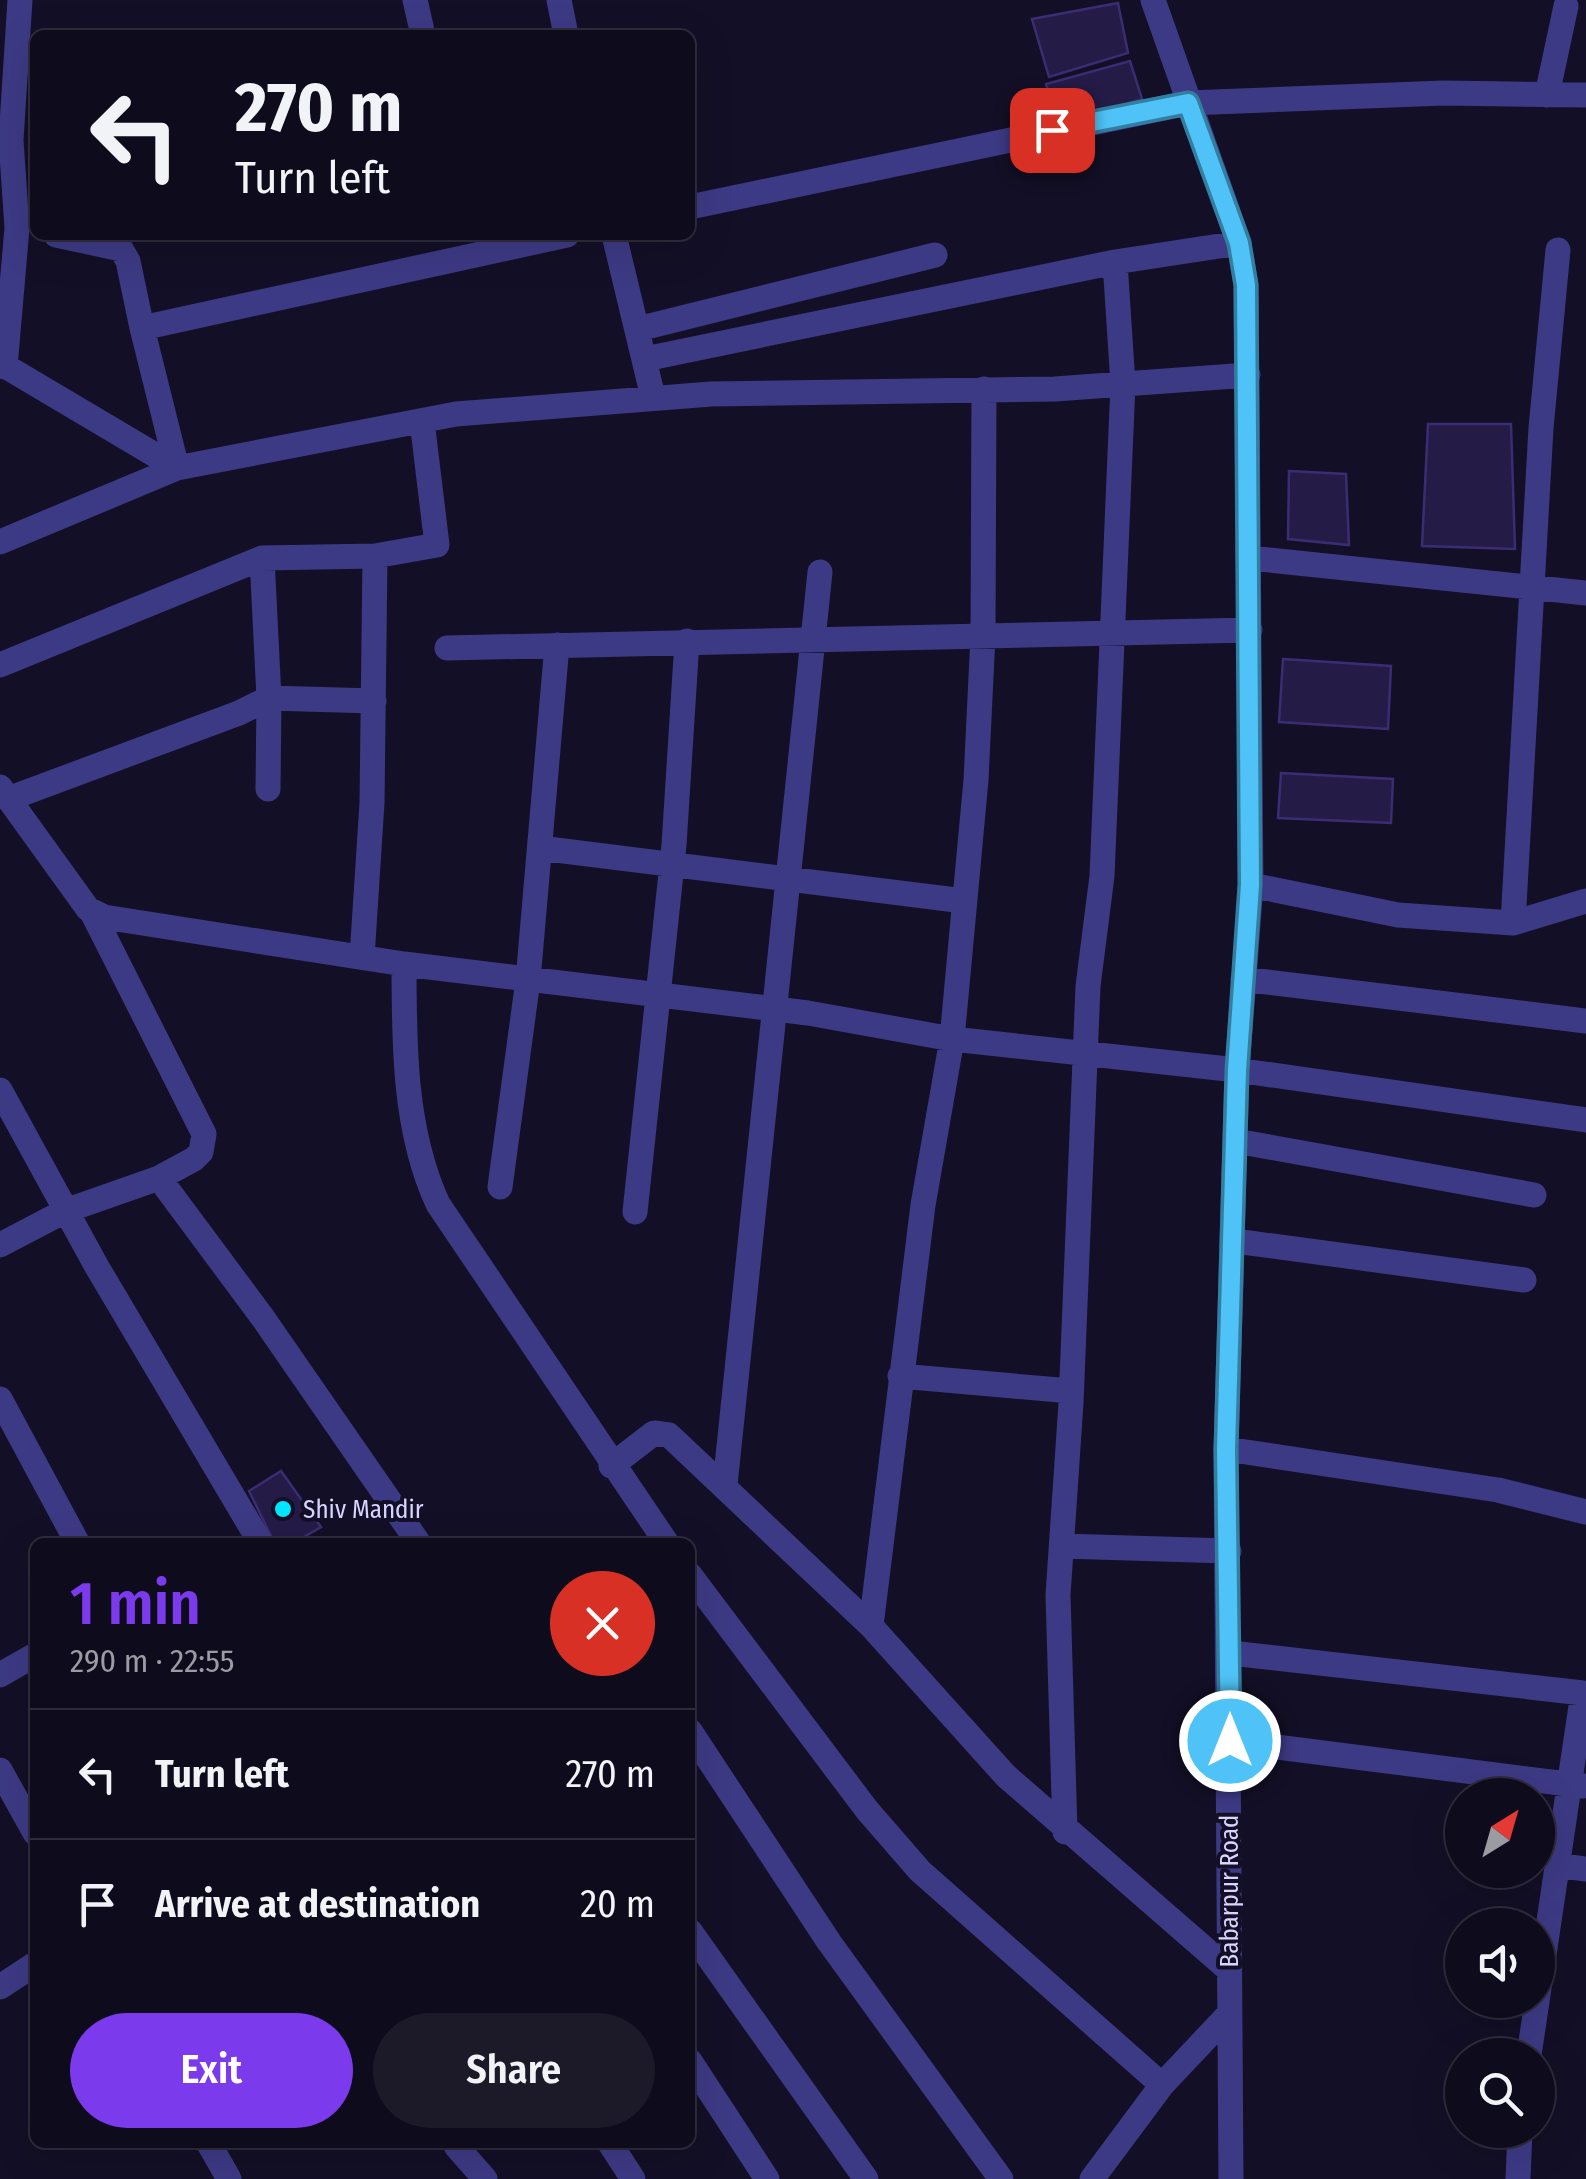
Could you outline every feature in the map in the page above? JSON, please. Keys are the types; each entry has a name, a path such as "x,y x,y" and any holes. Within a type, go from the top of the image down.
{"street":[{"path":"20,0 26,92 6,140 17,229 3,365 177,468"},
{"path":"416,0 422,30"},
{"path":"559,0 565,30"},
{"name":"Babarpur Road","path":"1153,0 1239,243 1246,285 1250,885 1237,1070 1226,1449 1231,1653 1231,2179"},
{"path":"1547,94 1571,5"},
{"path":"695,206 1188,103 1444,93 1586,95"},
{"path":"142,328 487,245 527,240"},
{"path":"615,240 653,397"},
{"path":"120,242 128,261 177,468"},
{"path":"644,359 1115,262 1239,243"},
{"path":"1512,924 1541,428 1558,250"},
{"path":"638,329 935,254"},
{"path":"1065,1832 1058,1595 1072,1391 1088,986 1102,876 1123,384 1115,262"},
{"path":"0,542 177,468 422,421 653,397 1123,384 1248,375"},
{"path":"871,1626 900,1376 952,1040 984,636 984,389"},
{"path":"0,665 262,558 375,556 437,545 422,421"},
{"path":"362,957 374,701 375,556"},
{"path":"262,558 268,790"},
{"path":"1250,558 1586,593"},
{"path":"725,1485 771,1008 820,572"},
{"path":"448,648 1250,630"},
{"path":"635,1212 672,866 687,641"},
{"path":"500,1187 528,980 557,645"},
{"path":"0,1244 65,1211 159,1178 194,1158 200,1152 204,1134 92,914 4,793 240,713 268,698 374,701"},
{"path":"540,848 964,901"},
{"path":"1250,885 1398,915 1512,924 1586,901"},
{"path":"92,914 404,964 771,1008 952,1040 1084,1057 1237,1070 1586,1120"},
{"path":"404,964 405,1053 422,1170 438,1204 663,1538"},
{"path":"1243,979 1586,1021"},
{"path":"0,1090 250,1538"},
{"path":"1236,1141 1534,1196"},
{"path":"159,1178 263,1318 415,1538"},
{"path":"1235,1241 1524,1280"},
{"path":"900,1376 1072,1391"},
{"path":"0,1399 75,1538"},
{"path":"611,1466 663,1431 725,1485 871,1626 1006,1776 1065,1832 1228,1969"},
{"path":"1226,1449 1498,1490 1586,1512"},
{"path":"1062,1546 1229,1551"},
{"path":"695,1583 867,1810 920,1871 1162,2085"},
{"path":"1231,1653 1584,1696 1578,1786 1558,1866 1533,2038"},
{"path":"0,1675 30,1658"},
{"path":"695,1739 828,1942 1001,2179"},
{"path":"1230,1741 1578,1786"},
{"path":"0,1770 30,1825"},
{"path":"1558,1866 1586,1868"},
{"path":"695,1937 866,2179"},
{"path":"0,1987 30,1967"},
{"path":"1092,2179 1162,2085 1228,2015"},
{"path":"695,2070 767,2179"},
{"path":"211,2148 228,2179"},
{"path":"458,2148 485,2179"},
{"path":"613,2148 633,2179"},
{"path":"1518,2179 1519,2148"}],"building":[{"path":"1118,3 1128,53 1049,77 1032,19"},
{"path":"1130,61 1142,99 1059,126 1046,84"},
{"path":"1428,424 1511,424 1515,549 1422,546"},
{"path":"1289,471 1346,474 1349,545 1288,539"},
{"path":"1283,659 1391,666 1388,729 1279,722"},
{"path":"1281,773 1393,779 1391,823 1278,818"},
{"name":"Shiv Mandir","path":"281,1471 321,1527 302,1538 272,1538 249,1491"}],"place":[{"name":"Shiv Mandir","path":"283,1509"}],"route":[{"path":"1052,130 1188,103 1239,243 1246,285 1250,885 1237,1070 1235,1271 1226,1449 1230,1741"}]}
